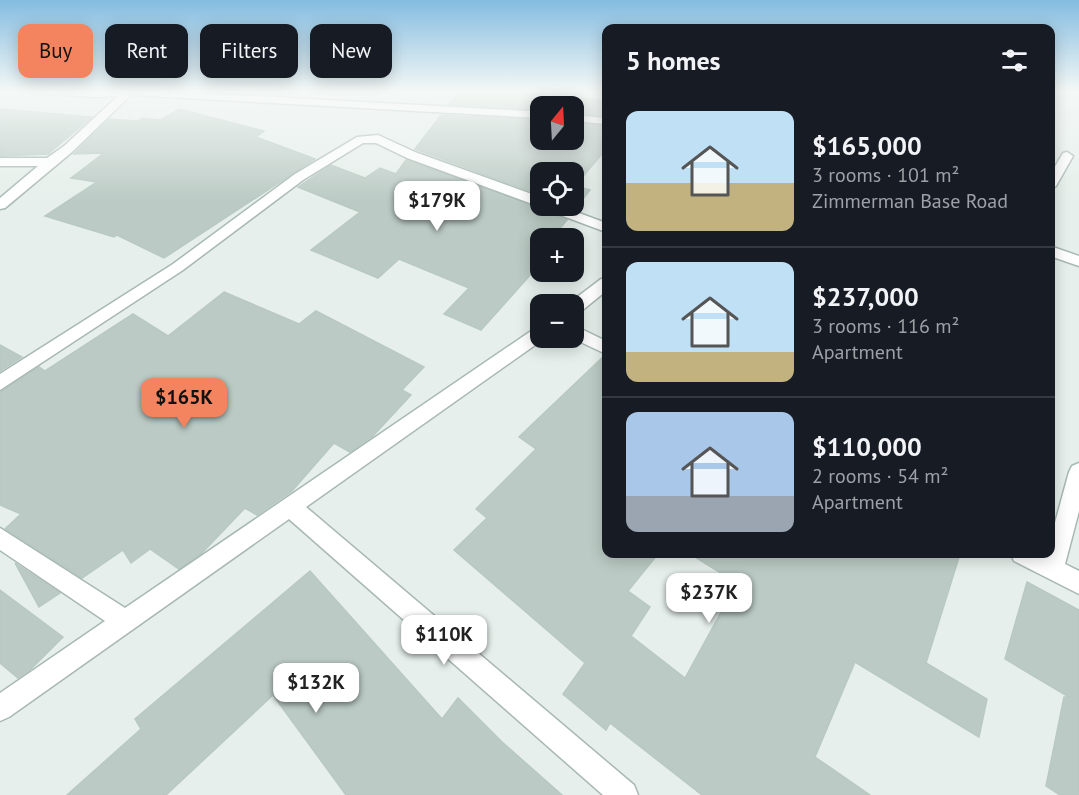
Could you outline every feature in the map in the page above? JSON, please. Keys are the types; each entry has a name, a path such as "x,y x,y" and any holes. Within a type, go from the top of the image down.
{"street":[{"path":"0,205 90,128"},
{"path":"0,383 178,267 299,177 361,139 378,139 411,155 530,198"},
{"path":"1055,154 1073,156"},
{"path":"1055,179 1073,156"},
{"path":"0,162 50,162"},
{"path":"575,216 602,226"},
{"path":"1055,253 1079,261"},
{"path":"584,301 602,287"},
{"path":"584,337 602,346"},
{"path":"0,708 530,340"},
{"path":"1053,570 1079,472"},
{"path":"291,507 624,795"},
{"path":"0,538 125,621"},
{"path":"1030,558 1079,583"}],"building":[{"path":"0,128 79,128 48,154 0,156"},
{"path":"100,128 253,128 264,131 256,137 315,159 164,258 117,235 114,237 45,216 97,182 71,178 104,153 74,154"},
{"path":"431,128 530,128 530,150 584,150 584,128 602,128 602,154 584,175 584,162 530,162 530,191 415,149"},
{"path":"406,160 530,204 530,216 558,216 567,220 560,228 530,228 530,275 481,330 444,314 469,288 399,259 378,278 311,250 360,212 298,187 331,165 365,178 380,168 396,174"},
{"path":"584,188 590,190 584,198"},
{"path":"224,292 299,324 316,311 424,367 402,390 411,395 373,436 350,452 334,443 292,491 257,515 245,508 202,553 179,569 150,549 131,563 123,550 82,578 5,529 21,514 0,505 0,392 39,367 45,371 133,314 168,336"},
{"path":"0,345 22,357 0,371"},
{"path":"602,358 602,558 655,558 628,591 650,607 631,636 685,678 737,583 696,558 959,558 926,663 987,699 979,737 855,662 815,757 870,795 702,795 610,723 606,730 563,694 585,663 454,550 487,518 476,509 536,449 519,437"},
{"path":"15,563 60,593 39,607"},
{"path":"310,571 442,719 458,698 502,742 562,795 346,795 273,695 166,795 67,795 141,729 135,719"},
{"path":"1027,582 1079,610 1079,795 1060,795 1046,786 1064,697 1069,697 1005,659"},
{"path":"0,590 63,637 31,669 18,678 0,663"}]}
